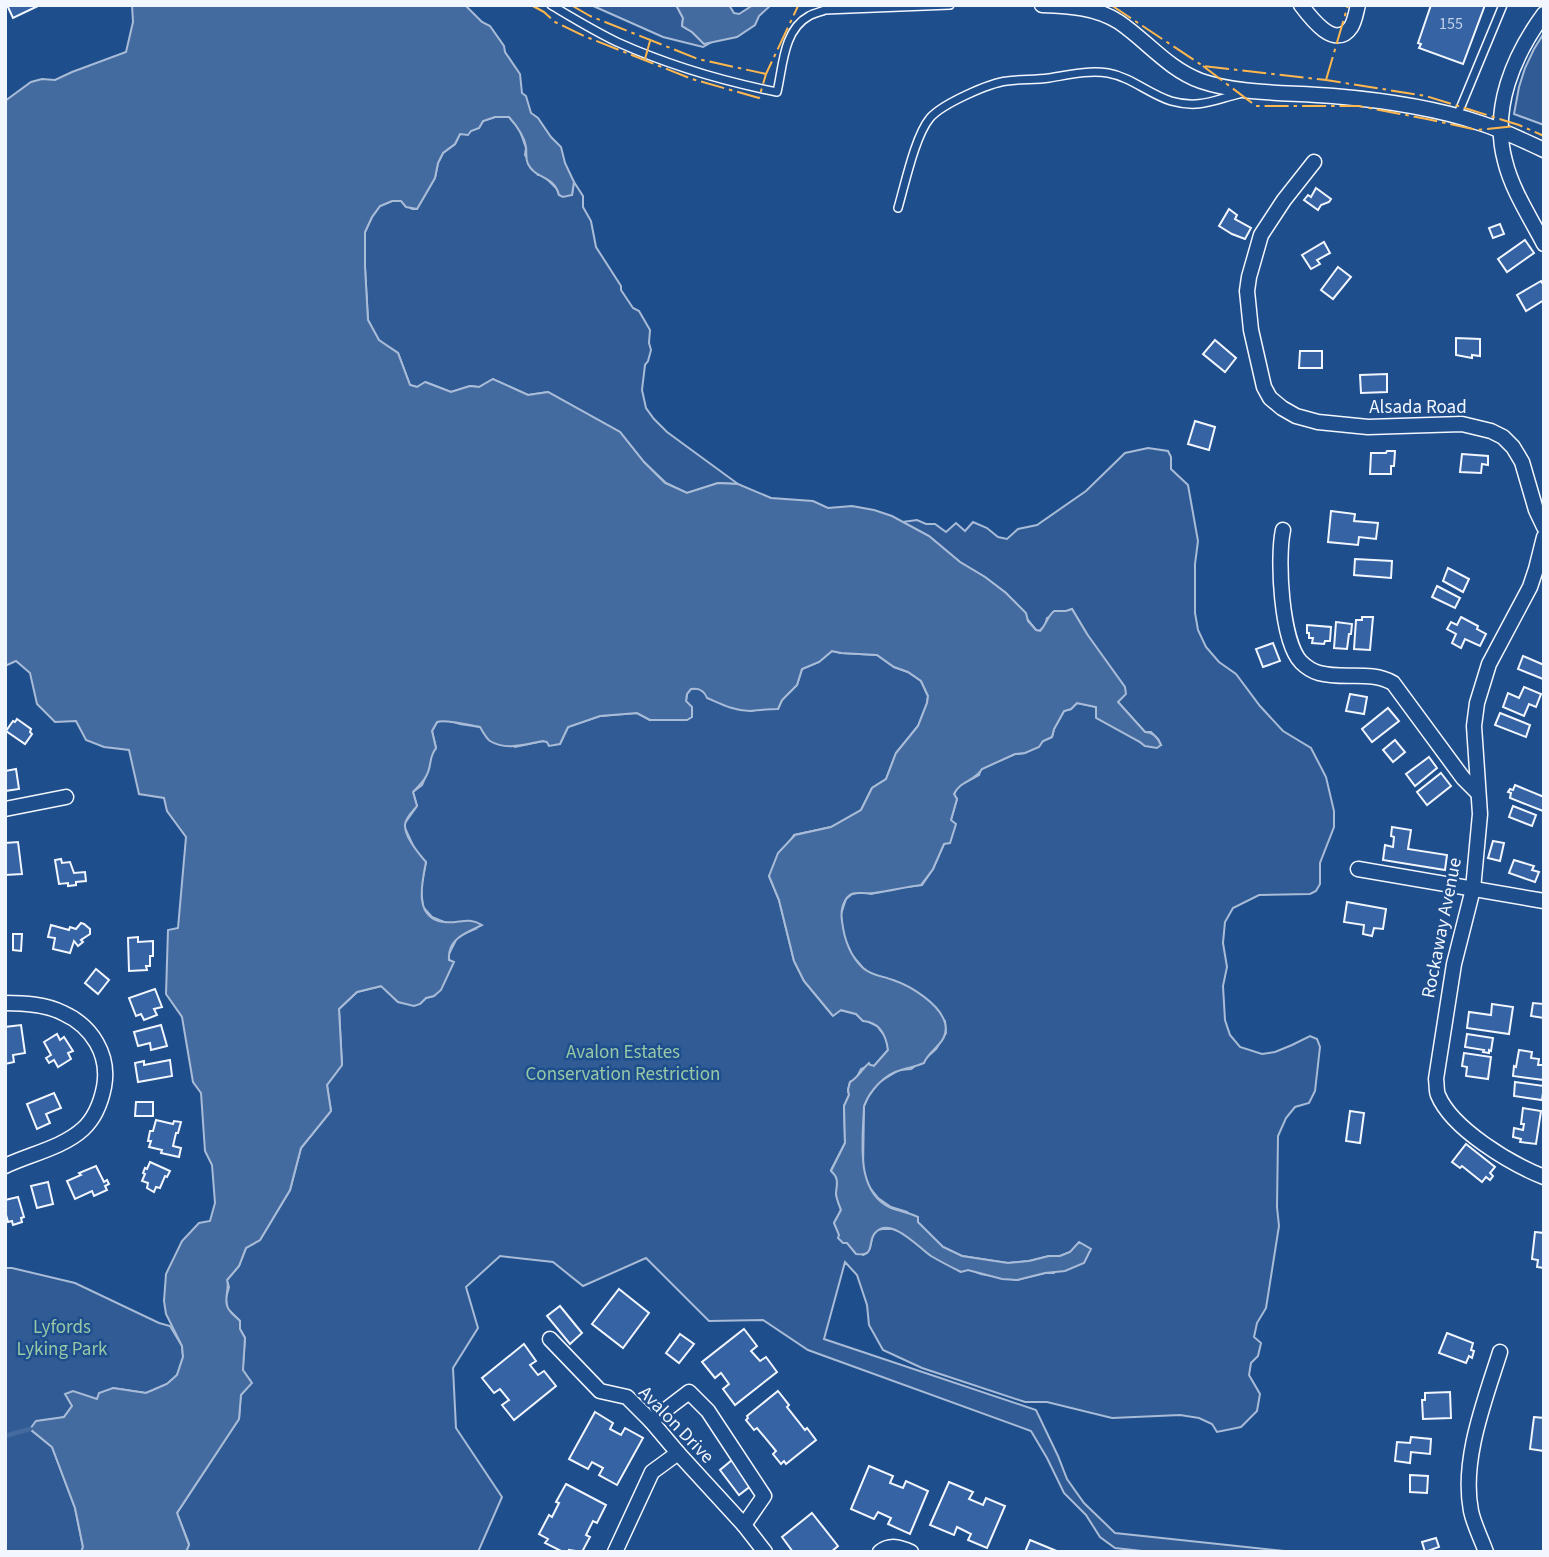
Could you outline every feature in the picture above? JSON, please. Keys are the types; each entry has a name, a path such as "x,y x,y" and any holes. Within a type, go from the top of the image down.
{"street":[{"path":"1042,5 1080,7 1101,13 1119,22 1158,55 1193,77 1219,86 1370,100 1457,116 1501,130 1544,150"},
{"path":"1301,5 1321,28 1332,34 1343,34 1351,27 1358,5"},
{"path":"1544,15 1533,29 1510,74 1502,107 1500,139 1513,184 1544,244"},
{"name":"Alsada Road","path":"1314,162 1261,235 1247,291 1259,368 1270,398 1296,416 1318,422 1368,427 1462,424 1491,431 1503,437 1522,461 1536,510 1544,527"},
{"path":"1283,530 1280,545 1282,594 1288,633 1299,660 1311,670 1322,674 1374,676 1393,683 1463,778 1478,792"},
{"name":"Rockaway Avenue","path":"1544,537 1530,587 1489,664 1476,703 1474,726 1480,814 1473,889 1454,964 1436,1079 1438,1095 1473,1135 1515,1164 1544,1177"},
{"path":"5,809 66,797"},
{"path":"1359,869 1544,901"},
{"path":"5,1003 41,1006 72,1018 91,1033 97,1042 106,1069 100,1102 82,1130 62,1142 5,1166"},
{"name":"Avalon Drive","path":"550,1339 600,1391 627,1397 744,1525 765,1552"},
{"path":"1486,1552 1471,1511 1471,1460 1487,1392 1500,1352"},
{"path":"651,1421 690,1392 708,1411 764,1496 744,1525"},
{"path":"615,1552 652,1472 678,1453"},
{"path":"880,1552 884,1548 898,1546 911,1552"}],"lane":[{"path":"551,5 608,37 649,54 709,76 776,92 789,40 797,26 809,16 825,10 950,5"},
{"path":"1457,116 1503,5"},
{"path":"898,208 915,149 928,120 937,111 968,94 1003,81 1093,72 1110,73 1171,101 1192,104 1214,102 1254,91"}],"shaded area":[{"path":"132,5 465,5 490,26 504,46 505,52 520,74 522,93 526,96 531,113 561,147 574,182 572,195 559,195 549,180 531,169 525,143 515,124 509,117 495,117 483,121 479,128 468,135 460,134 455,144 443,153 435,178 417,209 406,207 401,201 380,206 365,232 368,320 379,340 398,353 410,385 417,387 425,382 451,392 470,386 479,387 493,379 528,395 548,392 620,432 665,483 687,493 718,483 738,484 771,498 813,501 828,508 852,506 874,510 892,516 929,536 960,562 985,577 1026,613 1028,621 1036,630 1040,631 1054,611 1072,609 1125,687 1126,694 1118,702 1145,732 1155,736 1161,745 1157,748 1145,746 1096,718 1096,707 1077,703 1064,711 1052,737 1043,741 1039,747 1015,754 982,769 957,789 951,820 956,824 950,843 944,844 933,869 921,885 852,894 846,899 841,915 848,946 863,968 916,991 937,1009 946,1030 942,1041 924,1063 895,1072 884,1079 864,1106 863,1163 871,1190 891,1208 918,1217 918,1222 943,1247 962,1256 1008,1263 1029,1261 1060,1256 1070,1252 1079,1242 1091,1249 1084,1263 1065,1271 1017,1280 1002,1279 968,1270 961,1272 931,1256 896,1230 888,1228 881,1228 875,1233 869,1251 862,1254 856,1254 847,1243 838,1238 834,1223 841,1210 836,1195 836,1178 831,1171 845,1143 844,1106 849,1095 850,1082 869,1063 874,1066 888,1050 887,1044 877,1027 863,1021 856,1014 841,1010 833,1016 804,981 794,961 779,900 769,876 778,853 795,835 831,827 861,810 872,788 886,779 896,753 918,726 927,703 928,696 921,681 877,655 832,651 819,662 802,669 797,685 782,700 778,709 738,710 707,698 701,690 691,689 686,701 692,707 692,717 687,720 650,720 637,713 600,716 568,727 560,744 549,746 543,741 503,746 490,741 480,727 437,722 432,731 436,748 427,775 413,792 417,806 405,823 407,836 426,862 422,898 428,914 444,922 468,921 482,925 459,937 451,946 449,960 454,962 441,990 434,996 414,1006 398,1002 381,986 357,992 339,1009 342,1065 327,1085 331,1111 301,1148 290,1190 260,1240 246,1248 239,1266 227,1280 227,1305 240,1321 240,1329 245,1338 243,1370 252,1383 241,1395 239,1419 177,1513 189,1545 186,1552 81,1552 83,1547 75,1508 52,1447 30,1429 36,1421 64,1417 72,1406 65,1394 73,1391 97,1399 99,1393 113,1388 146,1393 167,1384 177,1375 183,1357 182,1346 166,1314 166,1274 182,1241 199,1223 210,1221 215,1203 212,1165 205,1151 201,1093 193,1082 182,1017 166,994 168,930 178,928 186,837 167,811 164,798 139,794 129,750 104,747 86,740 76,721 55,722 37,704 30,673 16,661 5,666 5,101 31,82 55,80 126,52 133,22"},
{"path":"591,5 676,5 683,18 682,26 704,44 712,42 703,47 663,37"},
{"path":"676,5 729,5 734,13 739,14 753,5 771,5 759,16 755,25 737,37 704,44 682,26 683,18"},
{"path":"1544,33 1544,125 1514,114 1525,68"},
{"path":"495,117 509,117 519,128 526,148 525,155 538,175 543,175 557,189 559,195 572,195 574,182 583,196 583,207 591,221 596,247 621,290 633,308 639,311 650,330 651,350 645,365 642,390 646,408 667,432 738,484 718,483 687,493 666,483 644,462 620,432 548,392 528,395 493,379 479,387 470,386 451,392 426,382 417,387 410,385 398,353 379,341 368,320 365,267 365,232 372,217 380,206 392,201 401,201 412,209 417,209 435,178 443,153 455,144 460,134 479,128 483,121"},
{"path":"1148,448 1168,451 1171,469 1188,485 1198,541 1195,613 1198,630 1206,647 1219,662 1236,674 1283,731 1311,748 1326,777 1334,811 1334,827 1320,863 1320,884 1316,891 1310,894 1259,895 1233,908 1225,922 1223,943 1227,967 1223,986 1225,1020 1230,1035 1240,1047 1262,1054 1275,1052 1310,1036 1317,1039 1320,1047 1315,1091 1309,1103 1295,1107 1286,1118 1278,1136 1279,1226 1266,1308 1257,1323 1254,1337 1261,1343 1258,1356 1251,1363 1249,1375 1260,1394 1257,1411 1241,1427 1217,1432 1212,1424 1199,1418 1180,1415 1112,1418 1047,1402 1025,1402 922,1368 883,1350 869,1325 867,1305 857,1275 845,1262 824,1339 1036,1410 1067,1479 1084,1503 1115,1533 1294,1552 1151,1552 1115,1548 1100,1537 1086,1515 1064,1493 1031,1431 808,1350 763,1320 709,1321 646,1258 583,1286 553,1262 500,1256 466,1287 478,1328 453,1368 456,1428 502,1497 478,1552 186,1552 189,1544 177,1513 239,1419 245,1338 240,1329 240,1321 227,1308 227,1280 239,1266 246,1248 260,1240 290,1190 301,1148 331,1111 327,1085 342,1065 339,1009 357,992 382,986 398,1002 420,1004 426,998 434,996 453,962 449,960 449,954 458,936 475,929 432,917 423,907 421,888 426,862 416,852 405,828 405,823 417,806 413,792 422,785 429,769 430,757 436,748 432,731 437,722 444,719 480,727 515,747 543,741 560,744 568,727 600,716 637,713 650,720 686,701 691,689 698,688 751,711 763,708 778,709 782,700 797,685 802,669 819,662 832,651 877,655 921,681 928,696 927,703 918,726 896,753 886,779 872,788 861,810 831,827 794,835 769,876 779,900 794,961 804,981 832,1015 840,1010 856,1014 863,1021 877,1026 887,1039 888,1050 874,1066 861,1069 856,1079 850,1082 849,1095 844,1106 845,1143 831,1170 836,1175 836,1194 841,1210 834,1223 847,1243 863,1255 870,1248 873,1234 877,1230 893,1229 914,1241 929,1254 981,1274 1017,1280 1054,1273 1070,1252 1060,1256 1008,1263 962,1256 943,1247 907,1212 891,1207 869,1187 863,1170 864,1106 868,1097 878,1083 899,1070 911,1069 936,1049 946,1033 945,1021 895,981 871,974 863,968 852,955 843,935 841,914 846,899 852,894 871,894 922,885 933,869 944,844 957,799 954,795 957,787 979,775 981,769 1015,754 1025,753 1052,737 1064,711 1077,703 1096,707 1145,746 1161,745 1151,732 1145,732 1117,701 1087,634 1072,609 1047,618 1045,626 1039,631 1036,630 1006,593 960,562 929,536 902,522 917,520 935,524 946,532 956,523 965,531 973,522 998,537 1007,539 1018,529 1037,525 1086,491 1125,453"},
{"name":"Lyfords Lyking Park","path":"5,1268 75,1283 170,1326 182,1346 183,1357 177,1375 167,1384 146,1393 113,1388 97,1399 72,1406 64,1417 30,1429 52,1447 75,1508 83,1547 81,1552 5,1552"}],"building":[{"path":"7,5 40,5 13,18"},
{"path":"1431,5 1485,5 1463,64 1419,48 1421,44 1418,43"},
{"path":"1316,188 1331,199 1318,210 1304,200 1308,195 1311,197"},
{"path":"1229,209 1237,215 1235,219 1251,228 1245,239 1219,226"},
{"path":"1500,224 1504,234 1493,238 1489,228"},
{"path":"1525,240 1534,253 1507,272 1498,259"},
{"path":"1324,242 1330,253 1317,260 1320,264 1311,269 1302,255"},
{"path":"1338,267 1351,277 1333,299 1321,290"},
{"path":"1541,281 1544,286 1544,300 1526,311 1517,295"},
{"path":"1456,338 1480,339 1480,356 1472,355 1472,358 1456,355"},
{"path":"1215,340 1236,358 1225,372 1203,354"},
{"path":"1300,351 1322,351 1322,368 1299,368"},
{"path":"1387,374 1387,392 1361,393 1360,375"},
{"path":"1195,421 1215,427 1209,450 1188,444"},
{"path":"1395,451 1391,474 1370,474 1371,453"},
{"path":"1462,454 1488,456 1488,465 1482,464 1481,473 1460,472"},
{"path":"1331,511 1355,514 1354,521 1378,523 1376,539 1359,537 1358,545 1328,542"},
{"path":"1355,559 1392,561 1391,578 1354,575"},
{"path":"1448,568 1469,579 1463,592 1443,581"},
{"path":"1437,586 1460,598 1455,608 1432,597"},
{"path":"1362,617 1373,617 1370,650 1354,649 1356,620 1362,620"},
{"path":"1461,617 1478,626 1477,629 1486,634 1480,646 1465,639 1461,648 1452,643 1456,634 1447,629 1451,622 1457,625"},
{"path":"1336,622 1352,624 1347,649 1334,648"},
{"path":"1307,625 1331,627 1330,641 1325,641 1324,644 1312,643 1313,638 1309,638"},
{"path":"1273,643 1280,661 1263,667 1256,649"},
{"path":"1523,656 1544,665 1543,679 1518,669"},
{"path":"1524,687 1541,694 1536,707 1529,704 1524,716 1503,707 1508,693 1519,698"},
{"path":"1350,694 1367,697 1364,714 1346,711"},
{"path":"1388,708 1399,721 1372,742 1362,729"},
{"path":"1500,713 1530,725 1526,737 1495,725"},
{"path":"17,719 31,729 32,734 25,744 6,731"},
{"path":"1395,740 1405,752 1393,762 1383,750"},
{"path":"1429,757 1437,768 1415,786 1406,774"},
{"path":"16,769 19,789 5,791 5,771"},
{"path":"1441,773 1451,786 1427,805 1417,792"},
{"path":"1515,785 1544,797 1543,811 1510,798 1511,793 1508,792 1513,790"},
{"path":"1513,806 1536,815 1532,826 1509,817"},
{"path":"1392,827 1411,830 1408,849 1447,855 1445,870 1383,860 1385,845 1393,847"},
{"path":"1493,841 1504,843 1500,861 1488,858"},
{"path":"18,842 22,874 5,875 5,843"},
{"path":"61,859 62,863 70,862 74,873 85,872 86,881 68,886 68,883 59,884 55,860"},
{"path":"1514,860 1534,866 1532,870 1539,872 1535,882 1509,873"},
{"path":"1347,902 1386,909 1383,929 1374,928 1372,936 1363,934 1364,925 1344,922"},
{"path":"81,923 90,929 90,934 81,940 83,942 78,946 74,941 70,953 53,949 55,938 48,937 51,925 69,930 70,927 76,929"},
{"path":"13,934 22,934 21,951 13,950"},
{"path":"138,937 138,942 153,941 153,956 150,956 147,970 129,971 128,938"},
{"path":"96,969 109,980 98,994 85,983"},
{"path":"155,989 162,1007 154,1009 157,1015 144,1020 141,1014 136,1016 129,998"},
{"path":"1544,1000 1544,1018 1531,1016 1533,1003 1543,1004"},
{"path":"1492,1004 1513,1007 1509,1034 1467,1028 1469,1012 1491,1015"},
{"path":"21,1025 25,1053 13,1055 14,1062 5,1064 5,1027"},
{"path":"161,1025 167,1046 151,1050 150,1043 138,1046 134,1032"},
{"path":"57,1034 60,1040 64,1037 73,1051 68,1053 71,1059 58,1067 54,1060 49,1063 46,1058 51,1055 44,1042"},
{"path":"1467,1034 1493,1038 1491,1051 1489,1050 1489,1053 1465,1047"},
{"path":"1519,1050 1532,1052 1531,1058 1539,1059 1538,1065 1544,1065 1544,1080 1513,1076"},
{"path":"1464,1053 1491,1057 1488,1079 1466,1076 1467,1067 1462,1066"},
{"path":"170,1060 172,1076 138,1082 135,1063 144,1061 144,1065"},
{"path":"1515,1082 1544,1086 1542,1100 1514,1096"},
{"path":"54,1093 61,1108 46,1114 50,1123 37,1129 27,1104"},
{"path":"136,1102 153,1102 153,1116 135,1116"},
{"path":"1523,1108 1541,1111 1536,1144 1520,1142 1521,1139 1513,1137 1514,1128 1523,1130"},
{"path":"1350,1111 1364,1113 1360,1143 1346,1141"},
{"path":"156,1120 173,1124 174,1121 181,1122 173,1146 181,1148 179,1157 149,1147 150,1131 153,1131"},
{"path":"1466,1144 1495,1167 1490,1173 1493,1176 1490,1180 1486,1177 1482,1182 1462,1166 1460,1168 1452,1162"},
{"path":"150,1162 170,1171 160,1188 156,1187 154,1192 147,1188 148,1183 142,1181 145,1168 147,1169"},
{"path":"96,1166 104,1182 107,1180 109,1184 105,1186 107,1190 94,1196 92,1191 75,1199 67,1181"},
{"path":"48,1182 53,1204 37,1208 31,1186"},
{"path":"18,1197 24,1217 21,1218 22,1222 13,1225 5,1215 5,1200"},
{"path":"1535,1232 1544,1233 1544,1268 1537,1267 1538,1260 1532,1259"},
{"path":"619,1289 649,1313 623,1348 592,1324"},
{"path":"560,1306 582,1333 570,1344 547,1316"},
{"path":"744,1329 757,1346 751,1351 760,1361 766,1357 777,1372 735,1405 723,1389 729,1384 721,1373 715,1378 702,1362"},
{"path":"1447,1333 1473,1343 1472,1358 1469,1356 1466,1363 1439,1353"},
{"path":"680,1334 694,1344 679,1363 666,1353"},
{"path":"524,1344 536,1361 530,1365 538,1375 544,1371 556,1386 514,1420 502,1405 509,1400 500,1389 494,1393 482,1378"},
{"path":"778,1391 789,1405 787,1407 816,1440 786,1464 784,1461 781,1464 773,1454 776,1451 757,1428 754,1430 746,1420 747,1416"},
{"path":"1450,1392 1451,1418 1423,1419 1422,1400 1425,1400 1425,1393"},
{"path":"595,1412 613,1423 610,1429 621,1435 625,1428 643,1438 617,1485 599,1475 603,1468 592,1462 588,1469 569,1459"},
{"path":"1534,1417 1544,1418 1544,1451 1530,1449"},
{"path":"1411,1437 1431,1439 1430,1454 1411,1452 1410,1463 1395,1461 1397,1442 1410,1443"},
{"path":"732,1460 752,1485 739,1495 720,1470"},
{"path":"869,1466 893,1476 890,1483 903,1488 906,1481 928,1491 910,1534 888,1524 891,1518 878,1512 874,1519 851,1509"},
{"path":"1410,1475 1428,1476 1427,1493 1410,1492"},
{"path":"949,1482 973,1492 969,1499 983,1505 986,1498 1005,1506 987,1548 968,1540 971,1534 957,1527 954,1535 930,1525"},
{"path":"566,1484 606,1505 597,1523 593,1521 586,1535 590,1537 582,1552 563,1552 545,1543 548,1539 539,1534 549,1515 552,1517 559,1503 556,1502"},
{"path":"812,1513 838,1546 831,1552 793,1552 782,1537"},
{"path":"1436,1538 1439,1547 1425,1552 1422,1542"},
{"path":"1030,1540 1059,1552 1025,1552"}],"waterway":[{"path":"5,1436 30,1429"}],"power":[{"path":"531,5 555,22 584,36 692,79 759,98 766,74 798,6 806,5"},
{"path":"571,5 590,16 698,59 766,74"},
{"path":"1111,5 1203,66 1326,80 1426,96 1519,125 1544,136"},
{"path":"1326,80 1348,5"},
{"path":"645,59 650,41"},
{"path":"1203,66 1256,106 1359,106 1477,130 1516,126"}],"park label":[{"name":"Avalon Estates Conservation Restriction","path":"623,1063"}]}
